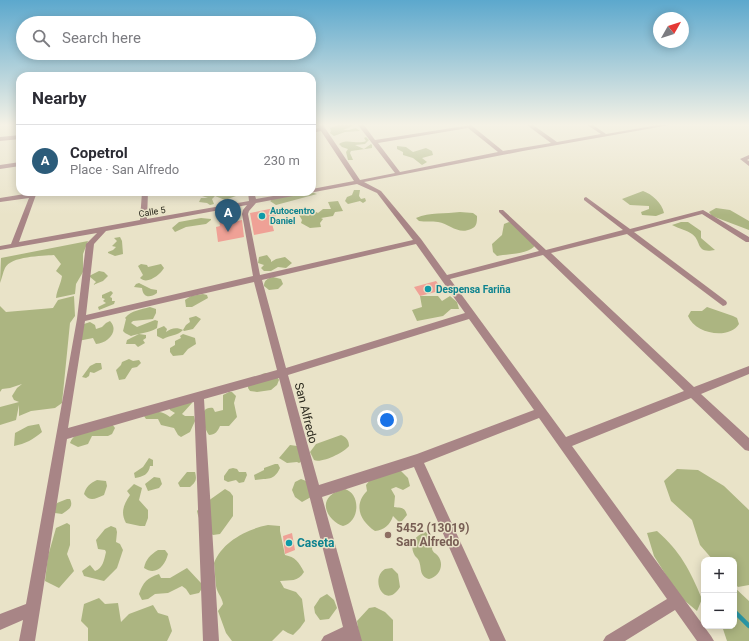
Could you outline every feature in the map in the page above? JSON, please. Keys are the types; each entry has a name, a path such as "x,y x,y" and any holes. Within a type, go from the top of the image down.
{"street":[{"path":"340,155 358,182 379,192 418,241 540,413 706,641"},
{"path":"384,155 398,173"},
{"path":"316,190 492,155"},
{"path":"747,158 743,160 749,164"},
{"path":"0,167 16,165"},
{"path":"379,192 379,187 390,175"},
{"path":"0,200 19,196"},
{"path":"14,246 33,196"},
{"path":"143,223 145,196"},
{"name":"Calle 5","path":"0,248 143,223 252,198 270,196"},
{"name":"San Alfredo","path":"252,198 245,214 257,278 353,636"},
{"path":"586,199 723,303"},
{"path":"501,211 749,446"},
{"path":"445,278 703,212 749,240"},
{"path":"27,641 82,319 91,243 103,230"},
{"path":"82,319 418,241"},
{"path":"62,435 282,373 471,316"},
{"path":"563,444 749,370"},
{"path":"199,397 211,641"},
{"path":"314,493 417,460 540,413"},
{"path":"417,460 498,641"},
{"path":"611,641 677,601"},
{"path":"0,622 32,609"},
{"path":"329,641 353,636"}],"green space":[{"path":"347,155 351,155 353,160 348,160"},
{"path":"403,155 433,155 422,158 427,162 422,165 413,158"},
{"path":"354,190 360,190 359,196 361,199 365,198 366,201 363,203 360,201 348,204 345,201 347,197 352,195"},
{"path":"643,191 656,199 664,213 656,216 642,215 641,212 649,209 649,206 630,205 622,199"},
{"path":"202,196 215,196 212,199 214,204 210,205 199,202 201,198 208,198"},
{"path":"215,196 236,196 225,200"},
{"path":"274,196 310,196 276,205 270,201 274,198"},
{"path":"338,201 343,211 335,212 333,216 321,218 323,219 320,223 321,227 310,228 301,223 302,220 299,215 301,212 304,212 308,216 314,211 318,213 323,209 331,209 328,202"},
{"path":"716,208 730,210 749,221 749,230 712,216 709,212"},
{"path":"460,212 473,213 477,216 476,226 466,231 462,231 442,223 419,221 416,218 432,214"},
{"path":"201,218 211,220 206,224 186,227 175,232 172,228 179,222"},
{"path":"509,222 514,224 535,245 533,248 524,252 497,256 493,252 492,244 502,235 504,224"},
{"path":"681,222 688,222 701,231 701,238 715,250 709,251 702,249 692,234 672,225"},
{"path":"120,237 122,241 123,254 115,256 108,253 116,247 112,246 117,241 114,238"},
{"path":"88,241 83,254 83,272 76,284 75,294 56,298 62,276 56,271 61,264 54,255 27,257 8,264 5,268 0,283 1,258"},
{"path":"267,255 271,262 285,257 292,263 286,268 278,267 271,271 264,271 261,268 264,265 258,263 259,257"},
{"path":"141,264 147,265 148,267 161,264 164,268 160,274 150,280 143,280 140,278 143,275 138,266"},
{"path":"99,271 104,272 108,276 103,281 93,285 96,282 89,276"},
{"path":"273,277 281,279 283,284 278,289 269,290 264,286 265,282"},
{"path":"139,283 151,289 157,290 157,293 152,296 145,295 142,288 134,287"},
{"path":"111,291 113,293 110,297 112,298 112,301 115,301 114,304 99,310 98,307 106,303 103,301 105,299 102,298 102,295"},
{"path":"203,294 207,295 208,298 192,307 186,307 185,300 191,296"},
{"path":"74,296 75,316 70,323 62,403 55,408 31,411 19,416 19,405 16,420 0,425 0,407 19,402 14,400 12,396 17,388 22,384 2,389 0,392 0,306 6,312 53,308 58,300"},
{"path":"420,296 438,296 442,301 450,296 457,302 459,309 451,309 443,316 417,321 412,310 422,307"},
{"path":"150,307 156,309 153,319 133,321 131,323 137,327 155,320 158,321 157,328 131,336 123,331 125,318 130,313"},
{"path":"707,307 737,318 739,324 728,332 712,333 705,331 692,322 688,316 691,311 702,311"},
{"path":"196,316 201,319 193,329 183,330 190,322 189,318"},
{"path":"110,321 114,329 113,333 104,342 96,344 93,338 78,341 81,325 90,322 95,325 96,329 102,327"},
{"path":"164,326 167,329 166,332 174,328 183,330 163,339 157,336 157,329"},
{"path":"139,334 146,335 146,338 143,340 145,343 138,347 135,344 126,344 127,340"},
{"path":"183,334 195,338 196,344 188,349 183,355 173,356 170,352 170,348 175,345 175,341 181,338 180,336"},
{"path":"129,359 133,361 139,360 141,363 137,367 132,368 125,379 119,380 116,370 122,362"},
{"path":"96,363 101,363 102,369 94,373 90,372 89,376 86,378 82,377 90,366"},
{"path":"266,373 277,376 279,380 277,385 271,390 257,392 250,391 248,384 259,379 262,374"},
{"path":"232,392 236,396 234,403 237,417 229,426 220,426 216,432 209,435 203,422 203,414 208,408 213,408 215,412 223,410 223,395"},
{"path":"190,400 192,403 182,414 185,416 194,416 195,421 190,432 181,437 174,428 161,425 158,419 146,419 144,416 151,413 160,412 170,417 175,413 170,410 168,404"},
{"path":"39,424 42,432 29,441 14,446 15,433 28,426"},
{"path":"112,424 115,428 112,434 108,436 92,436 88,444 78,447 70,443 77,434 82,431"},
{"path":"341,435 348,440 349,446 347,448 327,459 317,461 314,460 310,452 316,444"},
{"path":"290,445 297,446 302,461 299,463 287,463 279,458"},
{"path":"149,458 153,460 153,466 150,466 145,475 135,478 134,473 143,467"},
{"path":"278,464 280,468 273,477 255,480 254,475 264,470 264,468"},
{"path":"229,469 237,469 239,472 246,472 247,475 244,482 239,483 236,480 228,482 224,480 224,476"},
{"path":"677,469 698,470 724,486 749,510 749,585 737,586 737,557 710,557 700,545 692,520 671,501 664,481"},
{"path":"400,470 408,478 410,486 403,490 396,487 391,489 395,496 394,507 404,509 407,515 402,521 399,522 393,516 386,526 381,530 375,531 362,518 359,507 363,496 367,491 366,485 370,480"},
{"path":"187,472 195,472 196,481 190,487 180,487 178,483"},
{"path":"154,477 160,478 162,484 159,488 148,491 145,484"},
{"path":"301,479 306,481 311,497 302,502 295,497 292,490 295,482"},
{"path":"97,480 106,481 107,486 104,495 95,499 86,497 84,494 87,487"},
{"path":"134,484 142,488 139,500 148,510 148,518 145,526 126,523 124,519 124,508 130,495 127,491"},
{"path":"225,489 233,496 233,516 220,534 213,535 207,530 199,519 197,511 201,506"},
{"path":"345,489 354,496 356,508 353,519 343,526 331,518 326,510 326,505 330,496 337,491"},
{"path":"70,499 71,502 70,508 62,514 55,513 55,506 57,503"},
{"path":"67,523 70,525 70,545 67,554 74,571 59,588 45,581 48,556 56,528"},
{"path":"268,525 280,526 285,555 296,560 304,572 296,579 280,581 284,588 296,592 302,599 305,621 293,635 283,630 272,641 232,641 226,633 218,611 223,604 217,588 214,563 223,549 236,538 244,533"},
{"path":"111,526 116,528 116,542 120,544 123,550 117,568 104,581 84,576 82,571 90,565 95,571 98,570 104,561 106,552 105,550 98,549 96,540 105,529"},
{"path":"657,531 672,546 684,562 701,597 701,601 697,611 679,596 654,556 647,533"},
{"path":"426,532 434,539 432,549 440,559 441,563 440,570 436,576 429,579 422,574 419,561 414,555 412,546 416,537"},
{"path":"158,550 165,550 168,554 162,566 152,571 144,568 149,558"},
{"path":"187,568 201,583 201,590 199,593 190,595 182,586 168,593 155,594 148,599 142,600 139,594 142,586 148,579 159,574 161,578 170,578"},
{"path":"392,568 398,574 400,587 394,594 389,596 381,591 378,579 380,574 385,569"},
{"path":"737,590 749,601 749,641 727,641 723,629 737,629"},
{"path":"327,594 334,600 337,608 329,619 320,620 315,613 314,607 320,598"},
{"path":"99,598 105,604 118,603 121,622 129,614 153,605 158,613 168,616 172,631 167,641 88,641 88,628 81,621 84,604"},
{"path":"375,607 385,612 393,620 393,641 360,641 357,621 369,608"}],"building":[{"path":"274,208 276,216 271,217 271,220 274,231 254,235 250,213"},
{"path":"233,216 234,222 242,220 244,237 218,242 216,227 220,226 219,219"},
{"name":"Despensa Fariña","path":"436,281 443,290 420,296 414,287"},
{"name":"Caseta","path":"292,533 295,550 285,554 283,536"}],"waterway":[{"path":"737,614 749,626"}],"place":[{"name":"Autocentro Daniel","path":"262,216"},
{"name":"Copetrol","path":"228,232"},
{"name":"Despensa Fariña","path":"428,289"},
{"name":"5452 (13019) San Alfredo","path":"388,535"},
{"name":"Caseta","path":"289,543"}]}
